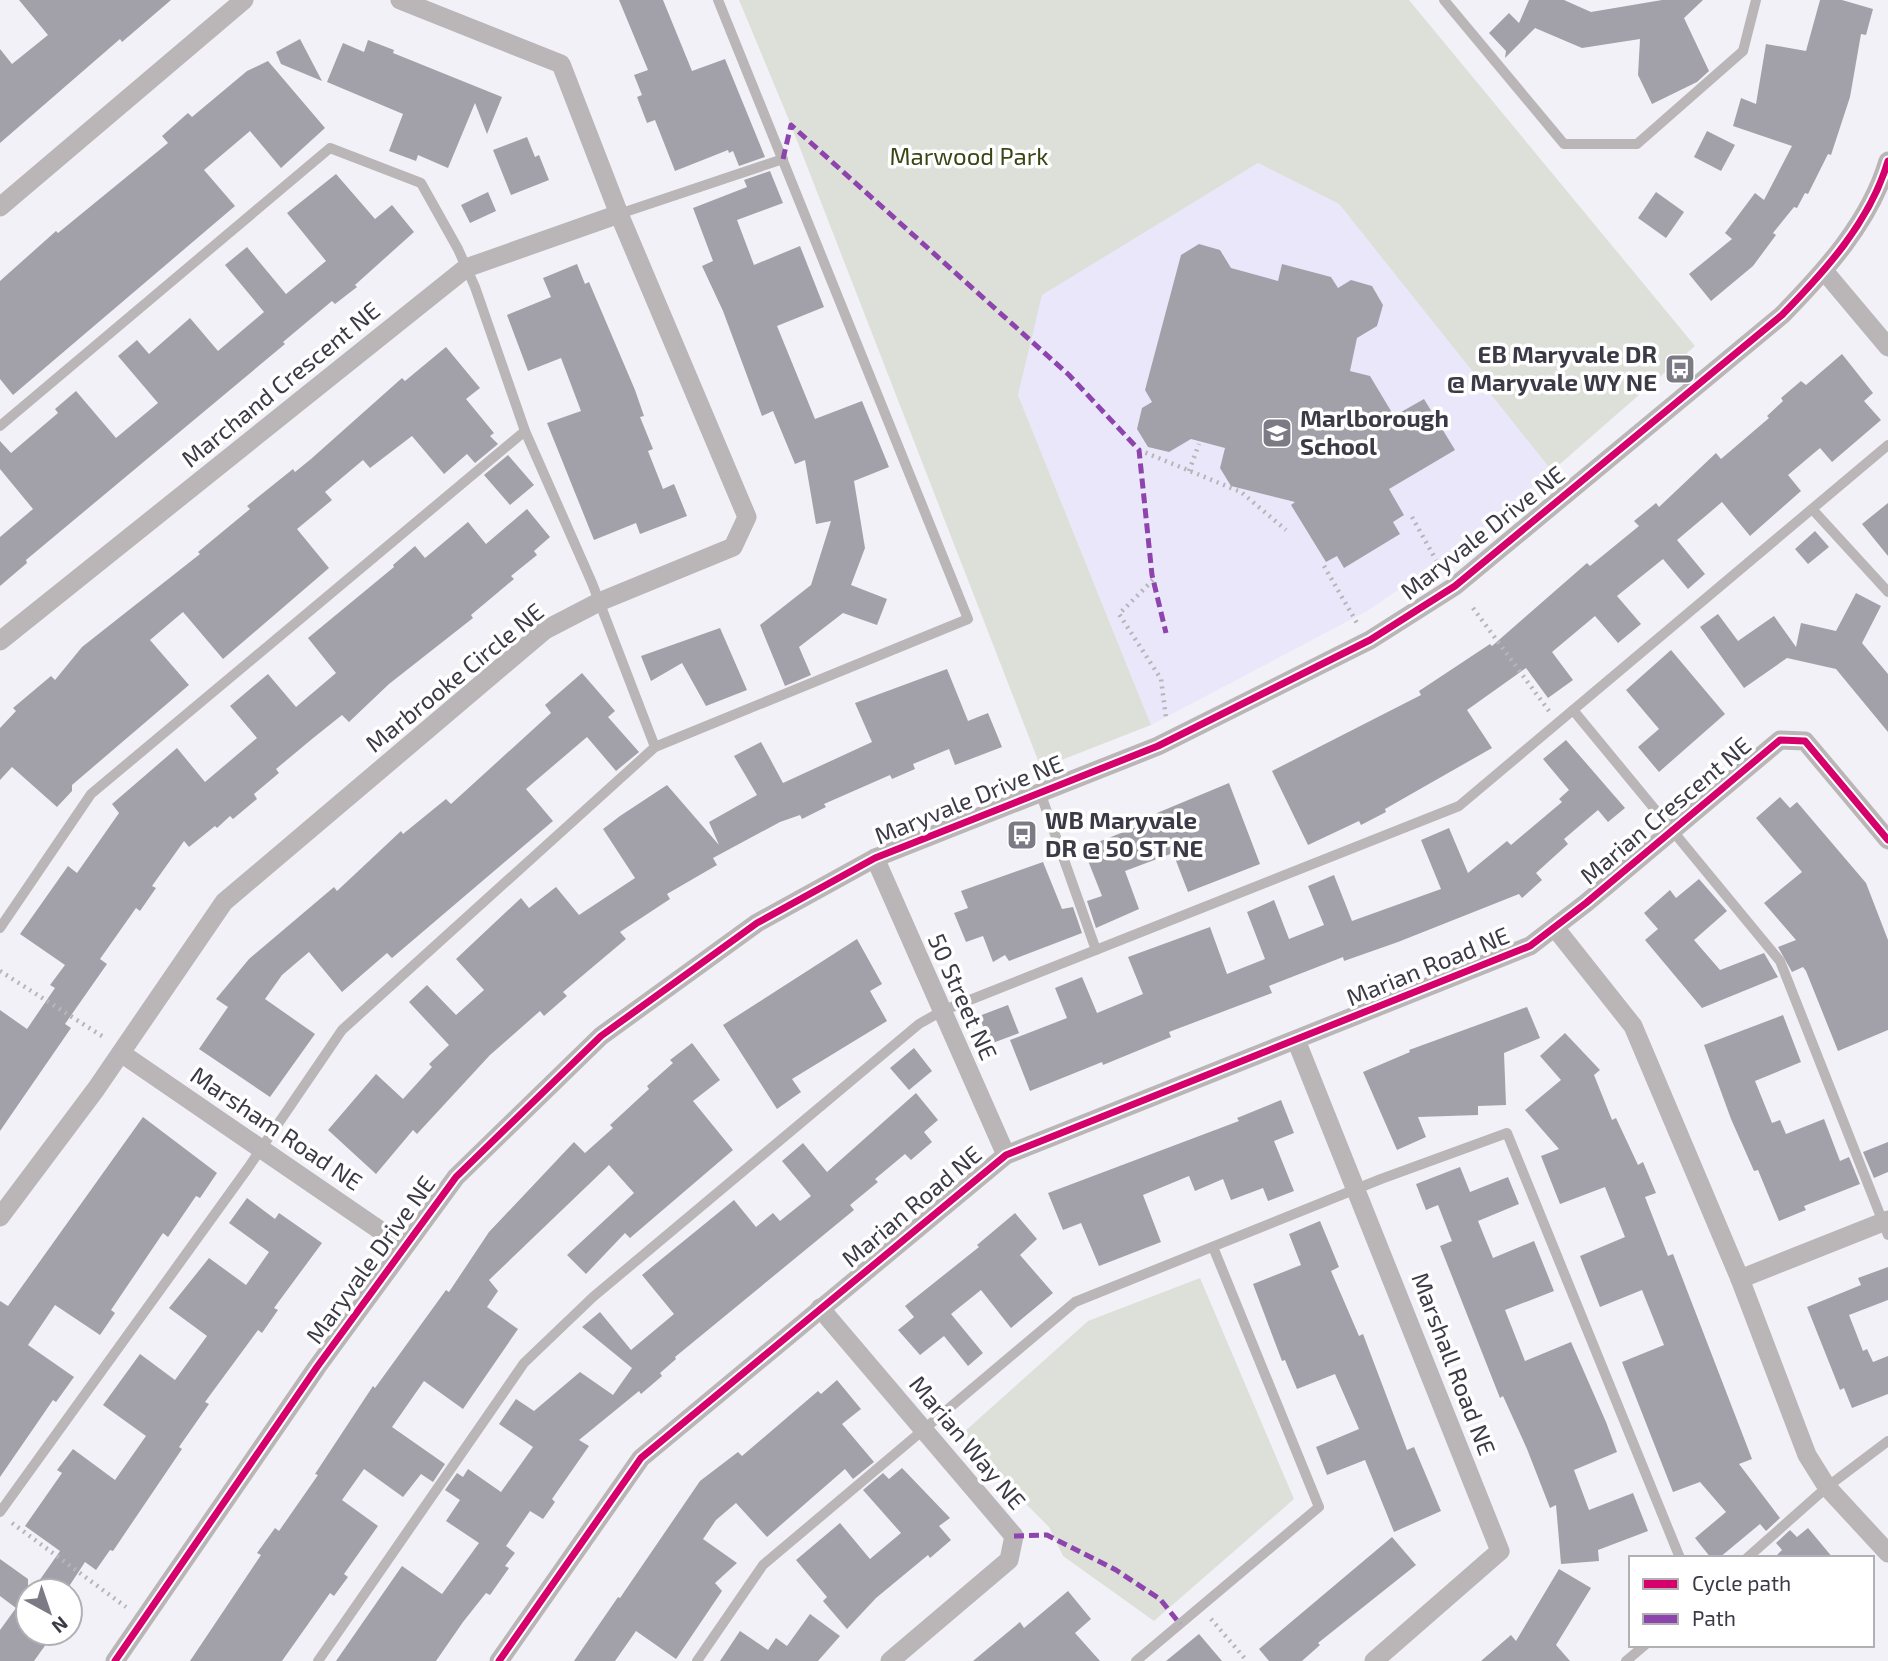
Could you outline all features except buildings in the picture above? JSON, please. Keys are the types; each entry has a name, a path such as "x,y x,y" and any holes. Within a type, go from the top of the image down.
{"street":[{"path":"0,207 244,0"},
{"name":"Marbrooke Circle NE","path":"0,1217 121,1053 224,902 545,630 599,602 733,547 747,517 619,214 561,64 410,2"},
{"name":"Maryvale Drive NE","path":"115,1661 403,1246 456,1177 601,1035 757,923 875,858 1175,738 1370,640 1455,586 1782,315 1825,272 1857,225 1888,161"},
{"name":"Marchand Crescent NE","path":"0,641 467,268 619,214"},
{"path":"1825,272 1888,347"},
{"name":"Marian Crescent NE","path":"1556,929 1780,740 1805,741 1888,840"},
{"name":"50 Street NE","path":"875,858 1006,1154"},
{"path":"1556,929 1633,1026 1740,1279 1807,1455 1827,1488 1888,1553"},
{"name":"Marian Road NE","path":"499,1661 641,1458 1006,1154 1530,946 1556,929"},
{"name":"Marshall Road NE","path":"1296,1040 1500,1551 1374,1661"},
{"name":"Marsham Road NE","path":"121,1053 403,1246"},
{"path":"1740,1279 1886,1226"},
{"name":"Marian Way NE","path":"820,1308 1014,1536 1009,1560 890,1661"}],"lane":[{"path":"0,1512 342,1030 655,747 968,619 718,0"},
{"path":"1444,0 1564,144 1636,145 1743,51 1756,0"},
{"path":"0,426 330,148 421,183 467,268 525,431 599,602 655,747"},
{"path":"619,214 783,159"},
{"path":"0,928 91,794 525,431"},
{"path":"318,1661 524,1363 593,1297 919,1024 942,1011 1459,806 1888,445"},
{"path":"1813,510 1888,592"},
{"path":"1573,710 1780,961 1886,1226"},
{"path":"1040,792 1096,950"},
{"path":"697,1661 762,1565 1075,1302 1357,1188 1507,1133 1679,1556"},
{"path":"1136,1661 1319,1507 1213,1247"},
{"path":"1749,1556 1827,1488 1888,1441"},
{"path":"1626,1661 1643,1647"}],"path":[{"path":"1189,471 1199,444"},
{"path":"1139,450 1241,492 1286,530"},
{"path":"1412,517 1441,569"},
{"path":"1324,566 1370,640"},
{"path":"1153,580 1119,614 1160,678 1166,719 1175,738"},
{"path":"1473,608 1558,723"},
{"path":"0,971 104,1037 121,1053"},
{"path":"11,1522 145,1620"},
{"path":"1200,1606 1247,1661"}],"shaded area":[{"name":"Marlborough School","path":"1258,163 1339,204 1552,471 1449,556 1367,611 1151,725 1018,395 1041,295"}],"green space":[{"name":"Marwood Park","path":"739,0 1409,0 1695,346 1552,471 1339,204 1258,163 1042,295 1018,395 1151,725 1041,768 791,125"},
{"path":"1200,1278 1294,1499 1154,1621 1063,1556 1049,1527 1010,1488 963,1433 1088,1321"}],"marked path":[{"path":"783,159 791,125 1069,375 1139,450 1152,575 1166,633"},
{"path":"1014,1536 1047,1535 1116,1570 1160,1599 1180,1624"}],"cycle path":[{"path":"115,1661 317,1367 456,1177 601,1036 757,923 875,858 1158,746 1370,640 1455,586 1782,315 1830,263 1858,225 1870,205 1888,161"},
{"path":"499,1661 641,1458 1006,1155 1530,946 1586,903 1780,740 1805,741 1888,840"}],"place":[{"name":"EB Maryvale DR @ Maryvale WY NE","path":"1680,369"},
{"name":"Marlborough School","path":"1277,433"},
{"name":"WB Maryvale DR @ 50 ST NE","path":"1022,835"}]}
